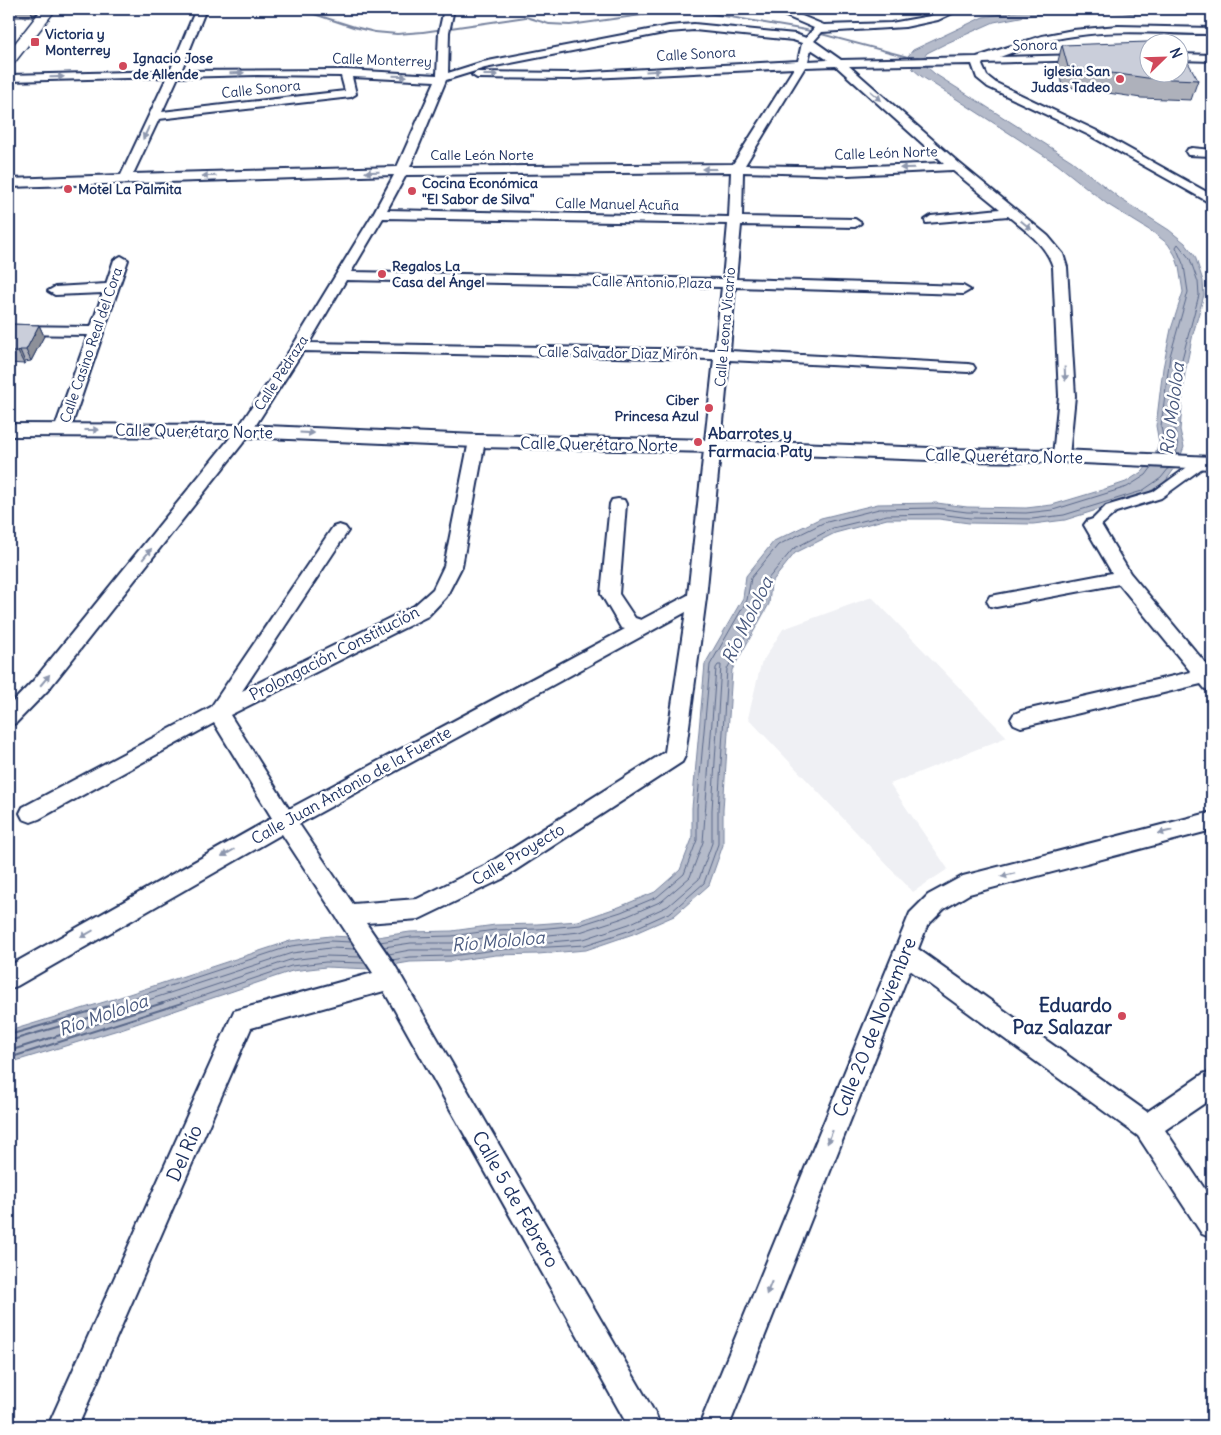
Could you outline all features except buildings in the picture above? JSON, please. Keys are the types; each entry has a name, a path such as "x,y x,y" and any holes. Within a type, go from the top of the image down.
{"main road":[{"path":"9,60 49,9"}],"street":[{"path":"125,178 174,74 201,9"},
{"name":"Calle Pedraza","path":"10,716 41,685 244,431 299,347 402,171 442,78 444,32 448,9"},
{"path":"777,9 815,34 840,64 955,166 1043,239 1056,254 1060,267 1066,396 1061,456"},
{"path":"815,34 906,24 933,19 955,9"},
{"name":"Calle Monterrey","path":"9,78 174,74 346,73 442,78 483,65 669,29 694,27 795,37 815,34"},
{"path":"1212,31 1118,29 1085,31 1061,35 979,60 977,65 982,78 992,85 1108,141 1212,200"},
{"name":"Calle Leona Vicario","path":"675,756 697,598 714,446 735,221 738,168 802,64 815,34"},
{"path":"1188,57 1212,58"},
{"name":"Sonora","path":"952,60 1099,58"},
{"name":"Calle Sonora","path":"442,78 485,75 571,76 802,64 901,63 952,60"},
{"name":"Calle Sonora","path":"154,116 351,94 346,73"},
{"path":"1192,152 1212,154"},
{"name":"Calle León Norte","path":"9,183 402,171 738,168 848,171 955,166"},
{"path":"931,220 1011,212"},
{"name":"Calle Manuel Acuña","path":"378,214 855,223"},
{"name":"Calle Casino Real del Cora","path":"62,430 121,260"},
{"name":"Calle Antonio Plaza","path":"340,276 729,283 963,290"},
{"path":"54,291 110,288"},
{"path":"9,330 96,331"},
{"name":"Calle Salvador Díaz Mirón","path":"299,347 722,355 968,368"},
{"name":"Calle Querétaro Norte","path":"9,430 244,431 476,441 714,446 957,455 1061,456 1201,463"},
{"name":"Prolongación Constitución","path":"31,812 218,712 421,611 440,593 453,566 476,441"},
{"path":"1021,719 1209,680 1123,577 1092,525 1111,508 1157,495 1201,463"},
{"path":"618,504 610,594 628,623 642,627"},
{"path":"339,530 218,712 286,821 350,918"},
{"path":"996,600 1123,577"},
{"name":"Calle Juan Antonio de la Fuente","path":"9,978 286,821 697,598"},
{"name":"Calle Proyecto","path":"350,918 419,909 494,872 675,756"},
{"name":"Calle 20 de Noviembre","path":"714,1426 918,920 936,902 963,886 1165,832 1212,822"},
{"name":"Calle 5 de Febrero","path":"350,918 388,976 645,1426"},
{"path":"904,952 1146,1127 1212,1224"},
{"name":"Del Río","path":"63,1426 243,1019 388,976"},
{"path":"1146,1127 1212,1082"}],"shaded area":[{"path":"872,597 1007,737 890,784 948,869 913,892 748,718 761,664 783,629"}],"water":[{"name":"Río Mololoa","path":"1032,9 1091,9 1031,15 994,22 927,53 924,57 928,68 935,74 1072,161 1122,200 1169,230 1185,243 1195,256 1203,281 1204,295 1185,372 1180,430 1184,447 1177,465 1165,482 1144,495 1065,520 1033,524 969,523 939,519 887,519 835,533 795,553 771,583 769,604 732,670 723,810 723,845 709,885 674,916 633,934 586,950 496,955 452,961 410,962 370,969 326,967 292,971 118,1030 9,1063 9,1031 114,999 290,941 330,936 371,938 410,932 452,931 495,925 578,921 655,892 680,870 692,839 692,808 705,664 743,598 746,576 774,541 821,518 878,504 937,503 967,507 1026,508 1052,505 1126,482 1143,471 1154,457 1159,442 1156,426 1163,368 1171,329 1183,292 1175,255 1168,244 1154,233 1107,204 1057,164 921,76 913,69 908,56 913,50 983,17"},
{"path":"1091,9 1212,9 1212,13 1135,14"}],"waterway":[{"path":"298,9 354,27 375,32 397,34 526,17 549,24 570,25 684,9 806,30 908,57 918,57"}],"place":[{"name":"Victoria y Monterrey","path":"35,42"},
{"name":"Ignacio Jose de Allende","path":"123,66"},
{"name":"iglesia San Judas Tadeo","path":"1120,79"},
{"name":"Motel La Palmita","path":"68,189"},
{"name":"Cocina Económica \"El Sabor de Silva\"","path":"412,191"},
{"name":"Regalos La Casa del Ángel","path":"382,274"},
{"name":"Ciber Princesa Azul","path":"709,408"},
{"name":"Abarrotes y Farmacia Paty","path":"698,442"},
{"name":"Eduardo Paz Salazar","path":"1122,1016"}]}
